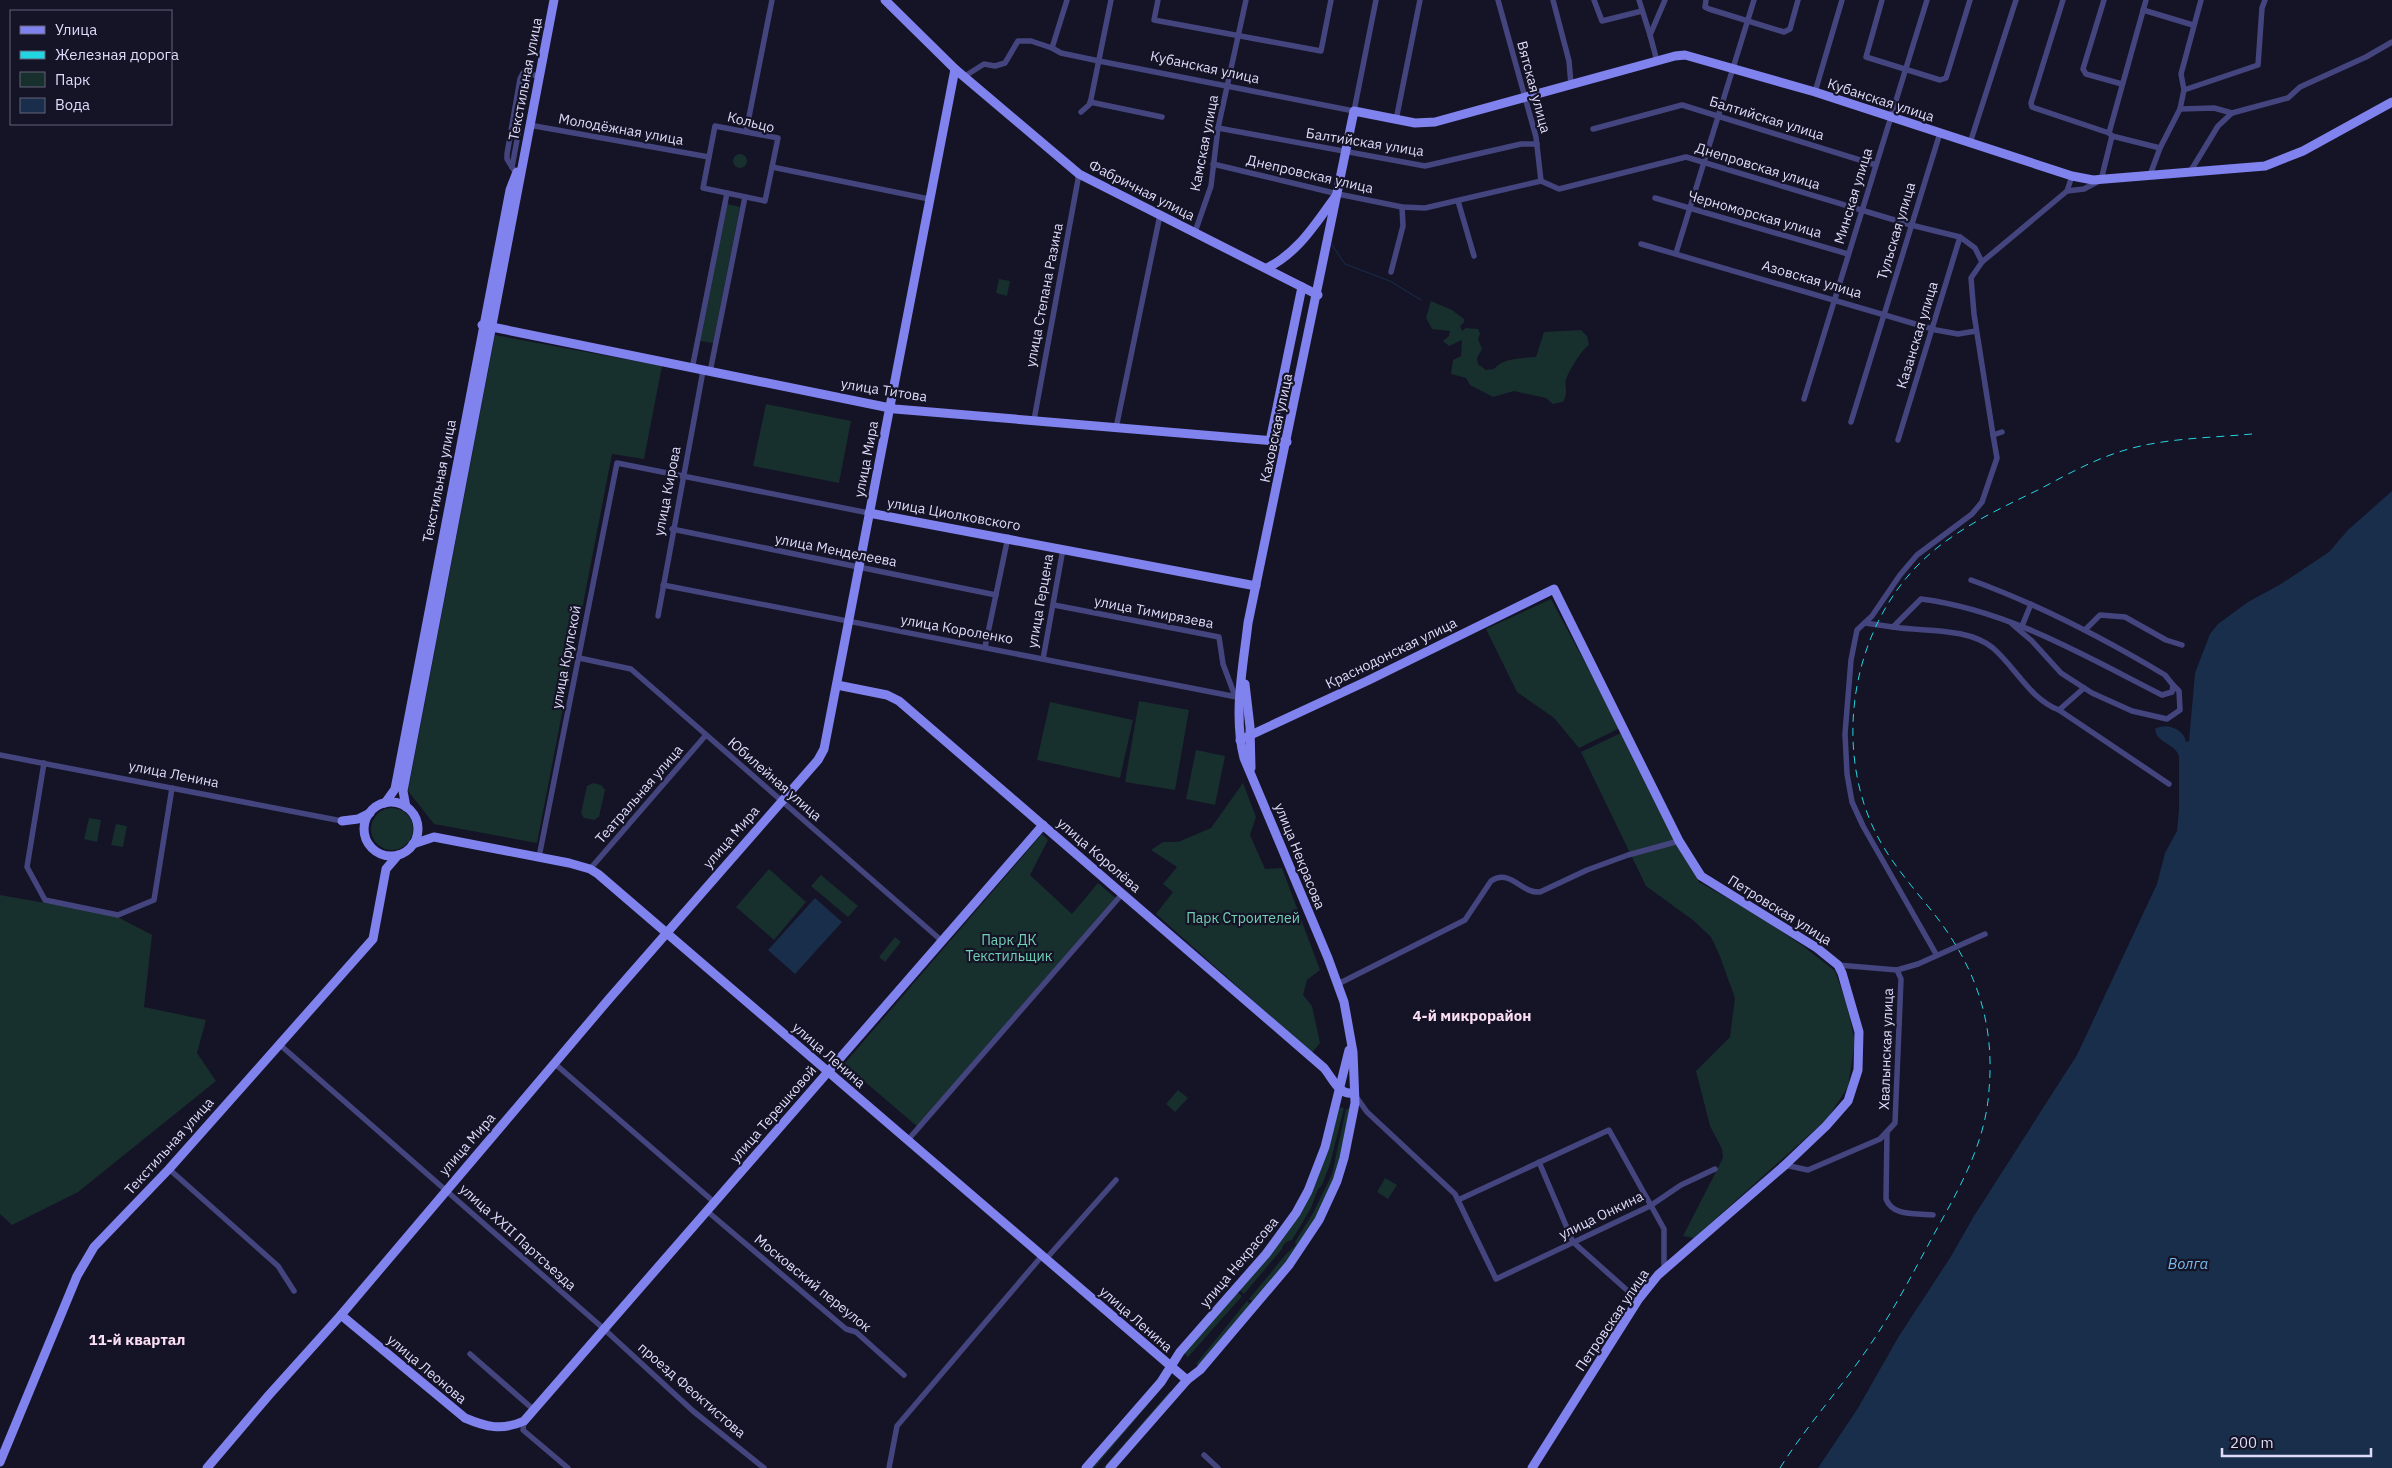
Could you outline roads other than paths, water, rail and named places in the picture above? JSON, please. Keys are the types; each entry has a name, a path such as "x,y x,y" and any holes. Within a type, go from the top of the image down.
{"street":[{"name":"Текстильная улица","path":"406,807 403,791 487,326 515,176 522,163 525,124 538,76 554,0"},
{"path":"746,132 772,0"},
{"name":"Фабричная улица","path":"886,0 955,69 1079,174 1318,295"},
{"path":"1052,48 1067,0"},
{"path":"1081,112 1090,102 1111,0"},
{"path":"1158,0 1154,20 1321,51 1331,0"},
{"name":"Камская улица","path":"1195,232 1211,186 1218,128 1246,0"},
{"path":"1267,268 1288,256 1302,243 1338,194 1376,0"},
{"path":"1396,120 1420,0"},
{"name":"Вятская улица","path":"1498,0 1537,144 1542,181"},
{"path":"1553,0 1569,61 1571,85"},
{"path":"1594,0 1602,21 1642,11"},
{"path":"1639,0 1657,61"},
{"path":"1650,35 1665,0"},
{"path":"1706,0 1705,7 1709,10 1788,31 1798,0"},
{"path":"1676,253 1754,0"},
{"path":"1815,92 1842,0"},
{"path":"1882,0 1866,57 1940,80 1946,78 1970,0"},
{"name":"Минская улица","path":"1804,399 1926,0"},
{"path":"1970,143 2016,0"},
{"path":"2063,0 2032,107 2110,134 2160,148"},
{"path":"2104,0 2083,69 2086,74 2122,84"},
{"path":"2067,191 2084,189 2101,180 2122,84 2146,0"},
{"path":"2150,176 2160,148 2180,109 2184,90 2181,74 2201,0"},
{"path":"2184,90 2258,65 2262,8 2265,0"},
{"path":"2143,10 2193,24"},
{"name":"Кубанская улица","path":"965,76 984,64 995,66 1005,63 1018,41 1031,41 1061,53 1415,123 1435,122 1685,55 1815,92 2072,176 2101,180 2253,168 2275,163 2303,151 2392,102"},
{"path":"2190,172 2218,126 2232,113 2288,98 2300,87 2366,57 2392,42"},
{"name":"улица Мира","path":"207,1468 267,1397 341,1315 554,1063 818,760 824,749 955,69"},
{"path":"515,176 507,160 507,154 520,78 523,73 538,76"},
{"path":"1090,102 1162,117"},
{"name":"Балтийская улица","path":"1593,129 1682,105 1876,165"},
{"path":"2180,109 2214,108 2232,113"},
{"path":"515,176 525,124"},
{"name":"Молодёжная улица","path":"525,124 709,157"},
{"name":"Кольцо","path":"716,126 746,132 778,138 765,201 703,188 716,126"},
{"name":"Балтийская улица","path":"1218,128 1425,166 1521,144 1537,144"},
{"name":"Тульская улица","path":"1851,422 1940,133"},
{"name":"Днепровская улица","path":"1213,164 1338,194 1402,207 1435,208 1542,181 1559,189 1686,157 1911,225 1960,237 1975,248 1982,262"},
{"path":"772,167 929,199"},
{"name":"улица Степана Разина","path":"1034,420 1079,174"},
{"path":"1936,954 1863,826 1852,802 1848,774 1845,714 1851,660 1858,630 1917,555 1972,514 1982,502 1997,458 1970,291 1971,278 1982,262 2067,191 2072,176"},
{"path":"692,369 727,193"},
{"name":"Каховская улица","path":"1240,740 1243,667 1248,623 1338,194"},
{"name":"улица Кирова","path":"658,616 672,529 683,476 745,197"},
{"name":"Черноморская улица","path":"1655,198 1848,254"},
{"path":"1458,201 1474,256"},
{"path":"1391,272 1403,226 1402,207"},
{"path":"1116,428 1160,214"},
{"name":"Казанская улица","path":"1898,440 1960,237"},
{"name":"Азовская улица","path":"1641,244 1836,299 1933,329 1958,334 1976,330"},
{"path":"1270,441 1302,287"},
{"name":"Текстильная улица","path":"385,803 395,789 487,326"},
{"name":"улица Титова","path":"487,326 890,408 1287,442"},
{"path":"1993,435 2002,432"},
{"name":"улица Циолковского","path":"617,463 1256,586"},
{"name":"улица Крупской","path":"539,857 617,463"},
{"name":"улица Менделеева","path":"672,529 858,569 928,580 996,595"},
{"path":"985,647 1008,537"},
{"name":"улица Герцена","path":"1043,659 1063,548"},
{"path":"1971,580 2086,629 2165,675 2179,692 2180,710 2167,719 2132,711 2084,688 2061,673 2032,641 2009,621"},
{"name":"улица Короленко","path":"663,585 1241,698"},
{"name":"Краснодонская улица","path":"1240,740 1367,681 1554,588"},
{"name":"Петровская улица","path":"1532,1468 1638,1300 1664,1270 1785,1165 1848,1101 1858,1070 1859,1032 1838,966 1817,948 1702,876 1679,841 1554,588"},
{"path":"1893,628 1921,599 1958,605 2022,626 2162,695 2172,692 2173,685"},
{"path":"2022,626 2030,604"},
{"name":"улица Тимирязева","path":"1054,605 1219,637 1223,664 1241,698"},
{"path":"2086,629 2100,615 2125,617 2166,640 2182,645"},
{"path":"1865,623 1924,632 1960,632 1992,648 2046,705 2059,710 2168,784"},
{"name":"Юбилейная улица","path":"579,658 631,669 942,941"},
{"name":"улица Королёва","path":"837,684 900,701 1328,1073 1340,1090"},
{"path":"2059,710 2084,688"},
{"name":"Каховская улица","path":"1241,698 1250,736 1252,776"},
{"name":"Театральная улица","path":"590,869 706,735"},
{"name":"улица Некрасова","path":"1110,1468 1187,1380 1200,1370 1288,1265 1319,1220 1337,1181 1344,1158 1354,1109 1355,1077 1347,1012 1338,984 1244,758 1240,740"},
{"name":"улица Ленина","path":"0,755 342,821 358,819 370,813"},
{"path":"44,763 27,867 46,900 118,915 154,900 172,788"},
{"path":"385,803 396,803 406,807 432,837 413,844 406,851 398,855 386,869 365,836 365,824 370,813 385,803"},
{"path":"413,844 417,833 416,820"},
{"name":"улица Ленина","path":"342,821 365,836"},
{"name":"улица Терешковой","path":"524,1421 1043,824"},
{"name":"улица Ленина","path":"432,837 539,857 590,869 1187,1380"},
{"path":"1338,984 1465,920 1491,881 1497,877 1505,876 1532,892 1540,892 1587,870 1628,855 1679,841"},
{"path":"376,851 386,855 398,855"},
{"name":"Текстильная улица","path":"0,1462 77,1276 94,1247 169,1169 373,939 386,869"},
{"path":"907,1141 1123,893"},
{"path":"1897,970 1918,964 1936,954 1985,934"},
{"name":"Хвалынская улица","path":"1838,966 1897,970 1901,979 1895,1123 1887,1132"},
{"name":"улица Некрасова","path":"1086,1468 1171,1368 1180,1352 1266,1254 1296,1213 1318,1168 1340,1090 1350,1039"},
{"name":"улица XXII Партсъезда","path":"279,1044 604,1330"},
{"path":"554,1063 714,1202"},
{"path":"1328,1073 1355,1077"},
{"path":"1340,1090 1347,1094 1354,1093 1367,1112 1455,1194 1458,1200 1609,1130 1664,1229 1664,1270"},
{"path":"1785,1165 1808,1170 1880,1139 1887,1132"},
{"path":"1887,1132 1886,1199 1890,1207 1896,1211 1933,1215"},
{"path":"1538,1162 1573,1242 1638,1300"},
{"path":"169,1169 278,1266 294,1291"},
{"name":"улица Онкина","path":"1458,1200 1496,1279 1650,1206 1681,1185 1715,1169"},
{"path":"889,1468 898,1426 1043,1258 1070,1233 1116,1180"},
{"name":"Московский переулок","path":"706,1211 846,1329 856,1332 904,1375"},
{"name":"улица Леонова","path":"341,1315 465,1418 490,1428 502,1428 524,1421"},
{"name":"проезд Феоктистова","path":"604,1330 693,1411 764,1468"},
{"path":"470,1354 534,1410"},
{"path":"524,1421 523,1430 568,1468"},
{"path":"1204,1455 1218,1468"}],"water":[{"name":"Волга","path":"2392,491 2392,1468 1818,1468 1858,1408 1899,1336 2077,1055 2157,884 2165,853 2177,831 2179,756 2174,748 2159,738 2155,729 2164,726 2174,728 2185,737 2186,742 2189,741 2195,673 2210,634 2218,624 2248,602 2281,584 2329,552 2348,530"},
{"path":"815,898 842,922 795,974 768,950"}],"waterway":[{"path":"1332,245 1345,264 1390,281 1421,300"}],"railway":[{"path":"1780,1468 1870,1345 1906,1286 1957,1193 1972,1160 1983,1126 1989,1090 1989,1042 1980,997 1972,976 1962,955 1949,935 1900,872 1885,849 1872,825 1860,790 1854,753 1853,716 1858,678 1869,643 1885,609 1906,578 1944,542 1984,517 2080,468 2122,451 2154,443 2252,434"}],"district":[{"name":"4-й микрорайон","path":"1472,1015"},
{"name":"11-й квартал","path":"137,1339"}],"park label":[{"name":"Парк Строителей","path":"1243,918"},
{"name":"Парк ДК Текстильщик","path":"1009,948"}]}
